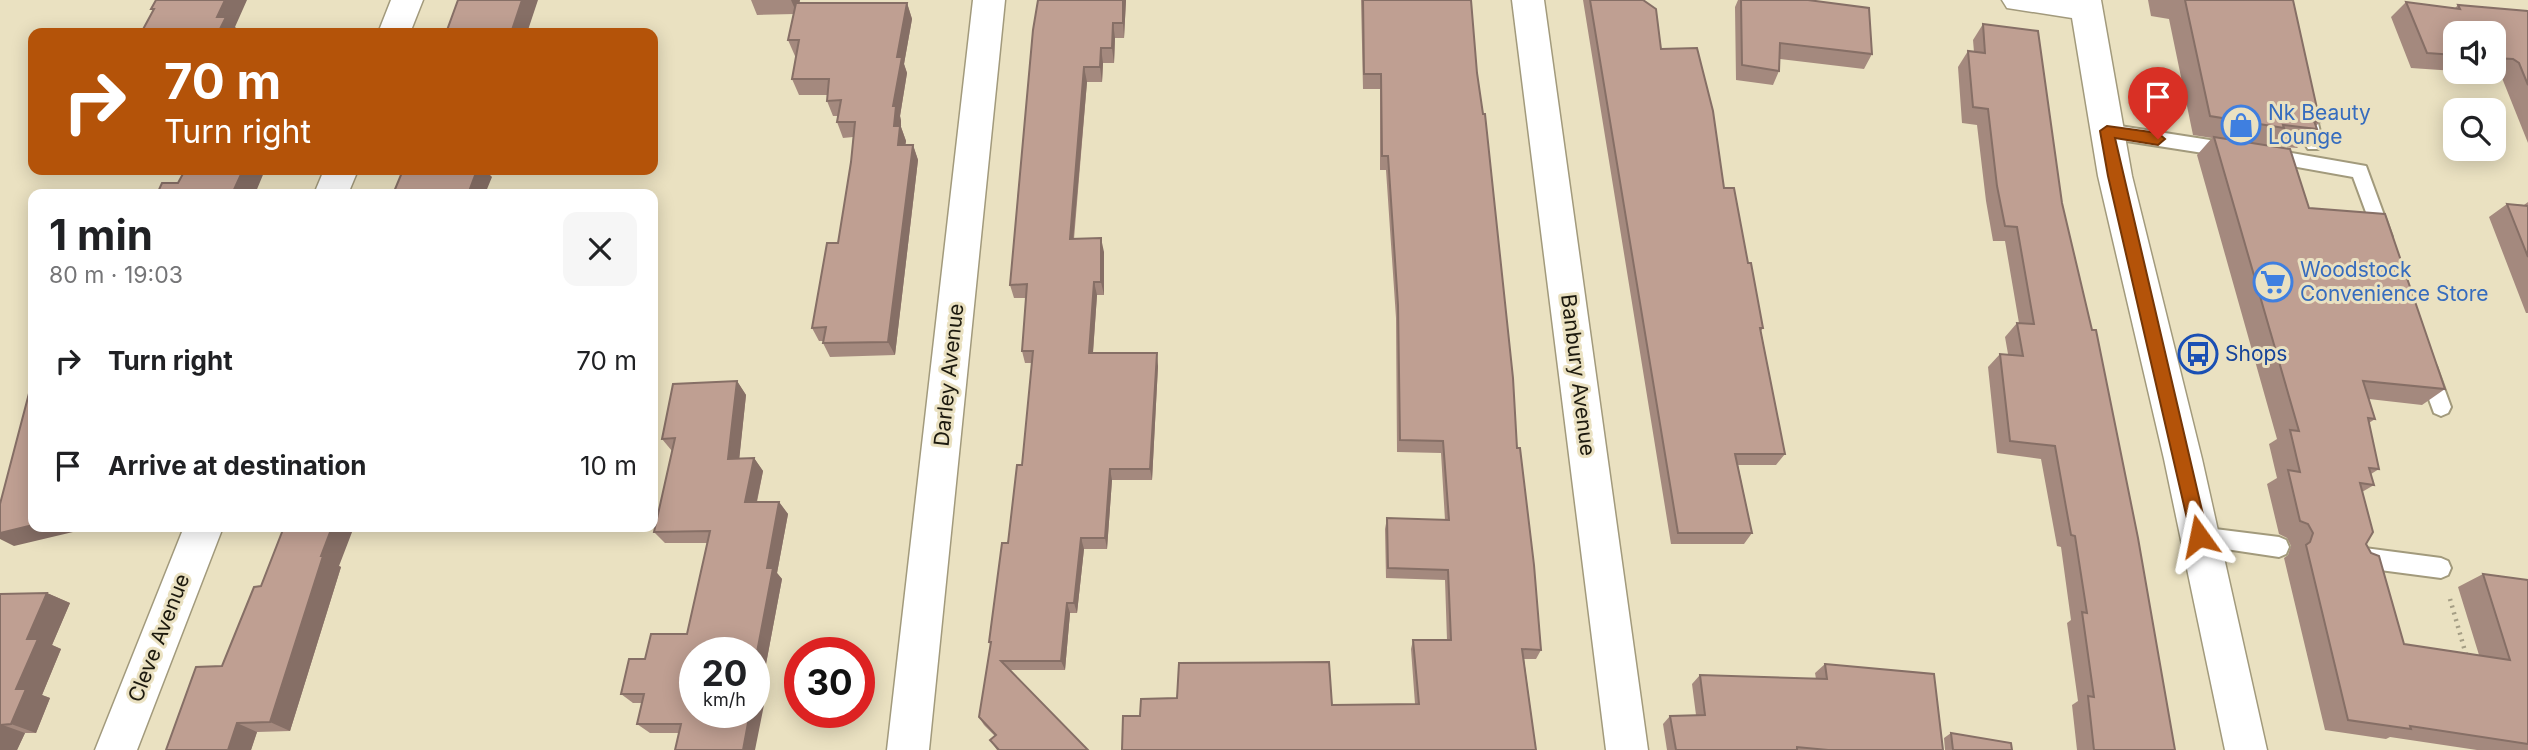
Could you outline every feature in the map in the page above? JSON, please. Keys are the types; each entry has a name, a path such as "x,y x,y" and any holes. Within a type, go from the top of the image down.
{"street":[{"path":"396,28 407,0"},
{"name":"Darley Avenue","path":"908,750 989,0"},
{"name":"Banbury Avenue","path":"1528,0 1627,750"},
{"path":"2018,0 2085,4 2115,176 2246,750"},
{"name":"Cleve Avenue","path":"116,750 201,532"}],"lane":[{"path":"2302,91 2314,144"},
{"path":"2107,131 2360,171 2387,249"},
{"path":"2423,355 2441,407"},
{"path":"2199,536 2279,547"},
{"path":"2356,556 2441,568"}],"path":[{"path":"2441,568 2468,660"}],"building":[{"path":"156,0 225,0 217,17 226,17 220,28 144,28 154,9 151,9"},
{"path":"458,0 522,0 513,28 448,28"},
{"path":"1038,0 1123,0 1123,23 1113,23 1112,48 1101,48 1100,67 1084,67 1070,239 1101,238 1101,282 1094,282 1089,353 1157,353 1150,469 1110,469 1105,538 1081,538 1074,603 1067,603 1061,661 1001,661 1088,750 999,750 990,740 996,735 979,717 1002,543 1008,543 1017,465 1022,465 1033,351 1022,351 1027,284 1010,285"},
{"path":"1363,0 1471,0 1513,378 1517,448 1520,448 1534,565 1541,650 1522,649 1536,750 1122,750 1123,716 1140,716 1141,699 1177,698 1179,663 1329,662 1332,705 1419,704 1413,640 1451,640 1448,570 1388,568 1387,518 1449,520 1443,441 1400,440 1398,305 1388,156 1382,156 1381,74 1364,74"},
{"path":"1590,0 1643,0 1656,9 1661,49 1697,48 1713,111 1724,188 1734,188 1748,263 1751,263 1763,328 1760,328 1785,454 1735,454 1752,533 1678,533"},
{"path":"1741,0 1808,0 1869,8 1872,54 1780,43 1779,71 1742,65"},
{"path":"2185,0 2293,0 2320,122 2314,121 2317,129 2283,125 2284,128 2210,116"},
{"path":"2406,2 2460,9 2458,5 2528,11 2528,85 2519,63 2506,59 2506,21 2443,21 2443,54 2427,53"},
{"path":"796,3 907,3 897,57 902,57 893,106 896,106 894,126 900,126 898,145 913,145 888,342 823,343 826,327 812,328 827,243 838,243 855,122 837,122 841,100 827,101 829,79 792,79 799,40 788,40"},
{"path":"1983,24 2038,31 2062,203 2092,330 2096,330 2138,538 2175,750 2094,750 2088,696 2094,697 2082,612 2087,613 2075,536 2071,535 2055,446 2010,441 2000,354 2023,356 2017,323 2034,324 2017,227 2005,226 1997,186 1988,109 1973,107 1968,51 1985,53"},
{"path":"2214,137 2290,149 2309,208 2385,214 2445,389 2363,381 2375,419 2368,418 2379,469 2369,468 2374,485 2360,483 2373,532 2366,544 2371,553 2379,556 2404,644 2510,660 2483,574 2528,580 2528,744 2410,726 2411,729 2348,720 2306,545 2313,533 2308,524 2300,521 2288,470 2300,472 2290,430 2299,431"},
{"path":"182,175 241,175 234,189 159,189 162,183 178,183"},
{"path":"401,175 475,175 470,189 395,189"},
{"path":"2507,204 2528,206 2528,257"},
{"path":"737,381 728,459 754,458 745,502 779,502 767,568 773,568 760,637 679,637 679,724 637,724 644,694 621,694 629,659 645,659 651,634 687,634 710,531 658,532 658,514 675,438 662,439 673,384"},
{"path":"28,397 28,526 0,533 0,504"},
{"path":"282,532 330,532 270,722 237,723 228,750 166,750 196,667 222,666 254,587 261,586"},
{"path":"47,593 27,639 38,639 16,689 26,689 11,724 0,725 0,594"},
{"path":"1825,664 1934,674 1943,750 1828,750 1797,747 1797,750 1676,750 1670,716 1705,715 1700,675 1827,679"},
{"path":"680,728 747,728 743,750 675,750"},
{"path":"1951,733 2011,743 2012,750 1953,750"}],"place":[{"name":"Nk Beauty Lounge","path":"2241,125"},
{"name":"Woodstock Convenience Store","path":"2273,282"},
{"name":"Shops","path":"2198,354"}],"route":[{"path":"2158,139 2107,131 2115,176 2199,536"}]}
